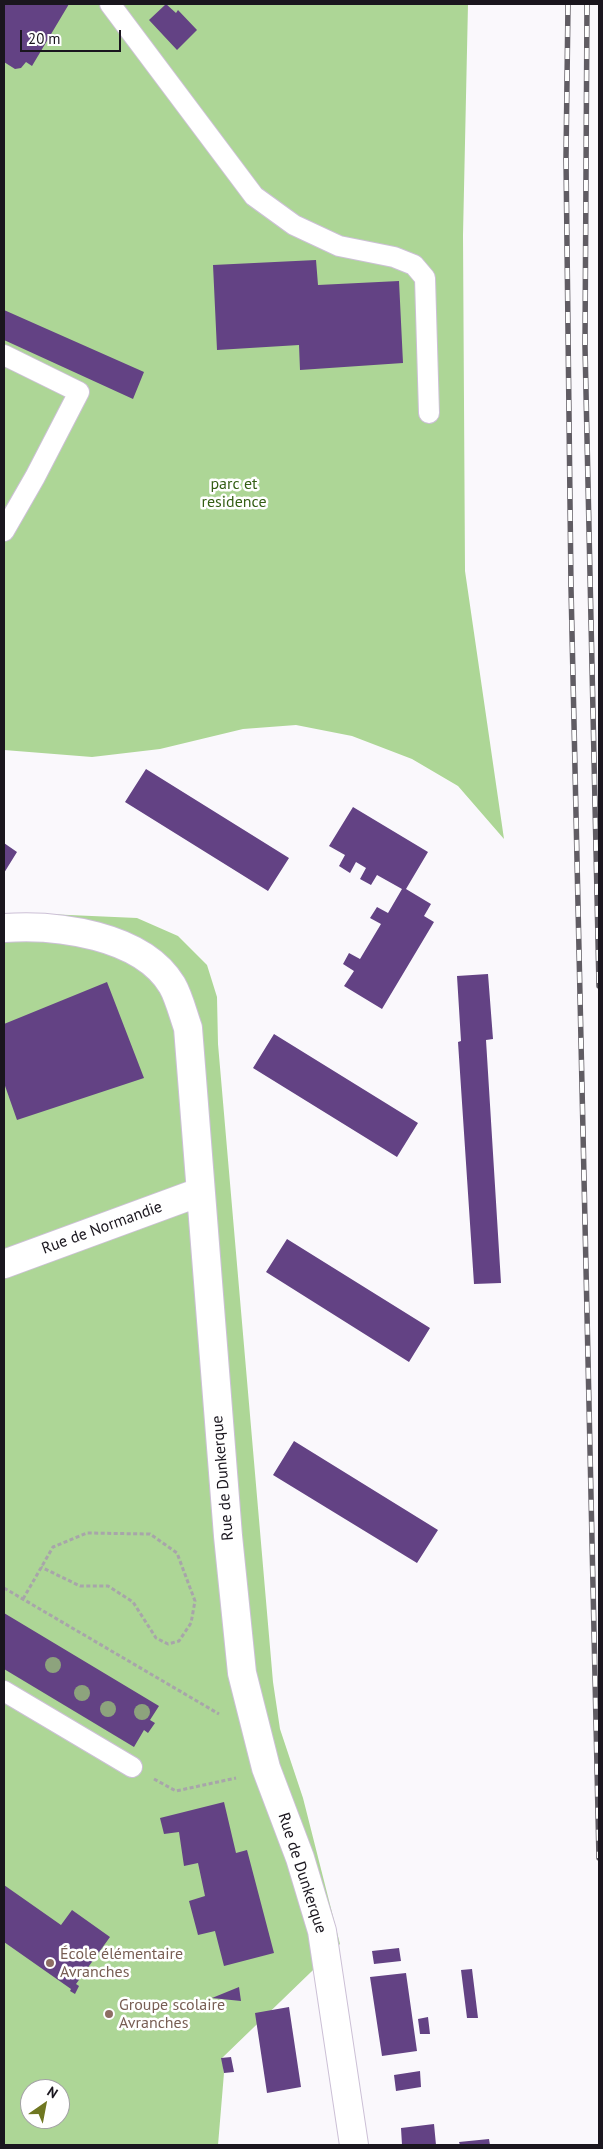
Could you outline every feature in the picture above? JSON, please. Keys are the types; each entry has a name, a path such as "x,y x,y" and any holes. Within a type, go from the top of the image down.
{"street":[{"name":"Rue de Dunkerque","path":"4,928 87,932 146,956 172,984 188,1028 228,1536 242,1673 264,1759 300,1858 322,1931 354,2145"},
{"name":"Rue de Normandie","path":"4,1264 200,1192"}],"lane":[{"path":"110,4 254,196 294,225 339,246 394,257 414,265 425,278 429,414"},
{"path":"4,354 79,392 35,477 4,531"},
{"path":"4,1691 132,1767"}],"path":[{"path":"23,1599 53,1546 87,1533 150,1534 178,1553 195,1601 191,1623 179,1641 168,1644 156,1638 133,1602 108,1586 80,1586 41,1568"},
{"path":"4,1588 230,1720 254,1721"},
{"path":"132,1767 176,1791 251,1775 264,1759"}],"green space":[{"name":"parc et residence","path":"4,4 468,4 463,235 465,571 504,839 458,786 412,759 352,736 296,725 243,729 160,749 92,757 4,750"},
{"path":"24,913 137,918 178,936 207,965 217,997 218,1044 273,1682 280,1729 303,1798 340,1944 222,2058 224,2073 218,2145 4,2145 4,914"}],"building":[{"path":"4,4 69,4 32,66 26,62 21,68 15,69 4,62"},
{"path":"166,4 176,13 178,10 197,30 177,50 149,20"},
{"path":"316,260 318,285 399,281 403,363 300,370 299,345 217,350 213,265"},
{"path":"4,310 144,372 133,399 4,340"},
{"path":"146,769 289,858 268,891 125,802"},
{"path":"353,807 428,852 406,889 431,904 424,916 434,922 382,1009 344,986 354,971 343,964 349,953 360,959 381,924 370,918 377,907 388,913 402,889 377,875 371,885 360,879 366,868 356,862 350,873 339,866 345,855 329,846"},
{"path":"4,843 17,852 4,873"},
{"path":"488,974 493,1039 486,1040 501,1283 474,1284 458,1042 461,1041 457,976"},
{"path":"107,982 144,1078 17,1120 4,1083 4,1024"},
{"path":"274,1034 418,1123 397,1157 253,1068"},
{"path":"287,1239 430,1328 409,1362 266,1272"},
{"path":"294,1441 438,1530 417,1563 273,1475"},
{"path":"4,1613 159,1706 150,1720 155,1723 148,1733 144,1730 134,1747 4,1669"},
{"path":"224,1802 236,1853 247,1850 274,1953 224,1966 215,1931 198,1935 189,1901 205,1896 198,1863 184,1866 179,1832 164,1834 160,1818"},
{"path":"4,1885 61,1925 72,1910 110,1937 76,1984 79,1986 75,1994 70,1991 71,1989 4,1942"},
{"path":"399,1948 401,1961 374,1964 372,1951"},
{"path":"472,1969 478,2018 467,2018 461,1970"},
{"path":"406,1973 417,2051 382,2056 370,1977"},
{"path":"239,1987 241,2001 212,1998"},
{"path":"289,2007 301,2087 267,2093 255,2013"},
{"path":"428,2017 430,2034 420,2034 418,2019"},
{"path":"231,2057 234,2072 224,2073 221,2058"},
{"path":"420,2071 421,2087 396,2091 394,2075"},
{"path":"434,2124 436,2145 402,2145 401,2128"},
{"path":"489,2139 490,2145 460,2145 459,2142"}],"railway":[{"path":"568,4 566,158 571,587 599,1858"},
{"path":"587,4 585,346 599,986"}],"place":[{"name":"École élémentaire Avranches","path":"50,1963"},
{"name":"Groupe scolaire Avranches","path":"109,2014"}]}
